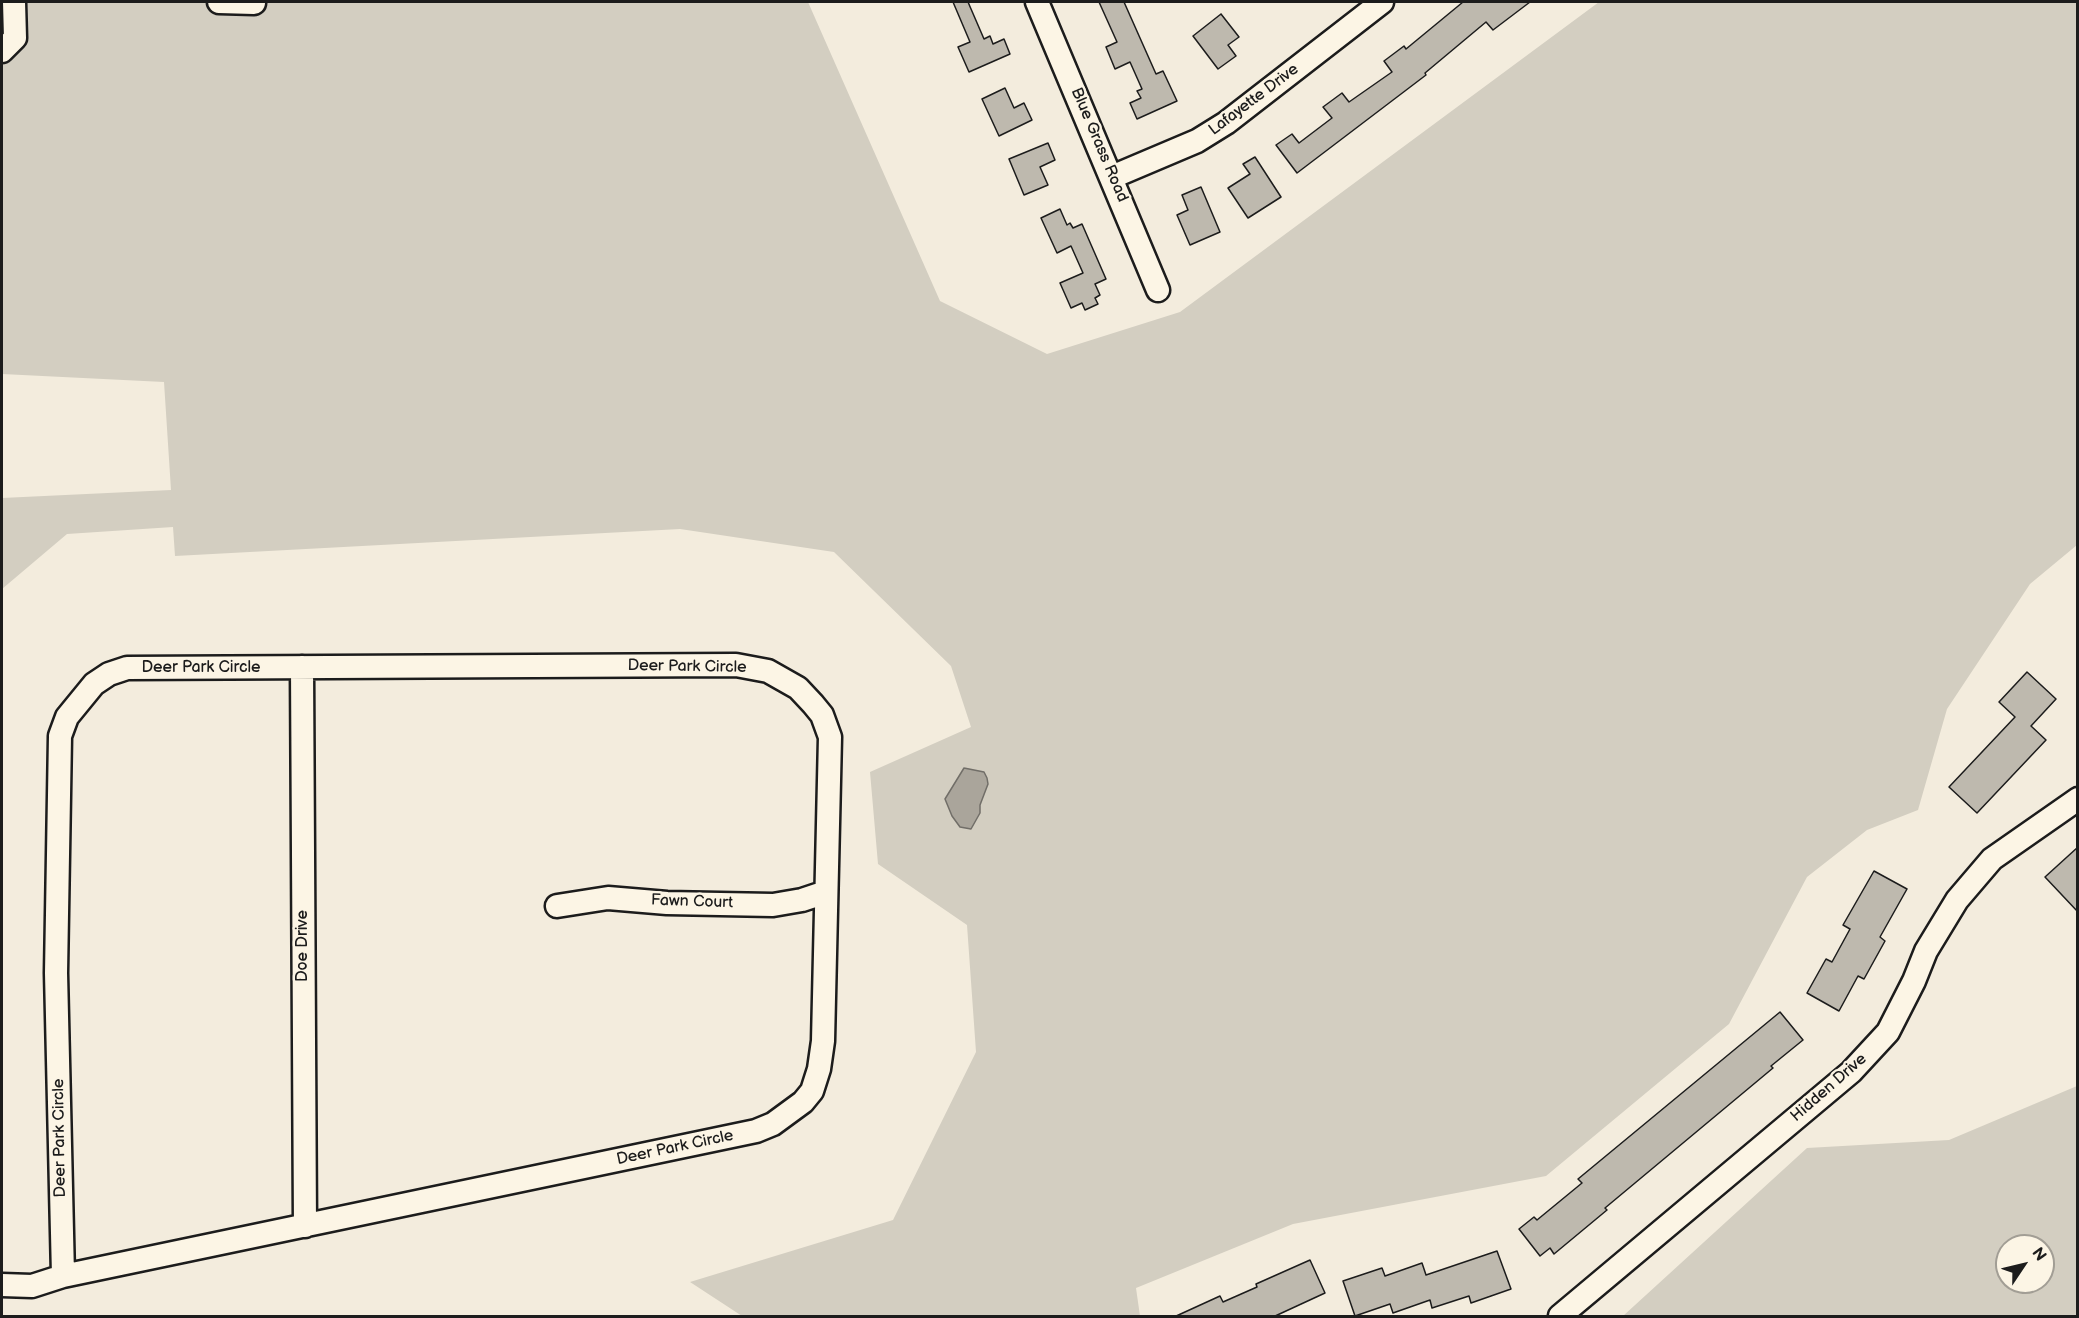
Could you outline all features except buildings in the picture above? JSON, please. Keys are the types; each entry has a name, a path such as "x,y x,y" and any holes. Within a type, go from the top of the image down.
{"street":[{"path":"2,51 15,38 14,2"},
{"path":"219,2 254,3"},
{"name":"Blue Grass Road","path":"1037,2 1158,290"},
{"name":"Lafayette Drive","path":"1112,177 1197,141 1226,123 1382,2"},
{"name":"Deer Park Circle","path":"2,1286 32,1286 63,1276 745,1134 772,1124 803,1102 812,1091 819,1069 823,1041 830,737 822,715 798,688 768,671 736,665 127,668 109,674 94,684 67,717 60,736 56,974 63,1276"},
{"name":"Doe Drive","path":"302,667 305,1226"},
{"name":"Hidden Drive","path":"1560,1317 1851,1072 1888,1032 1914,981 1926,951 1957,900 1992,859 2078,799"},
{"name":"Fawn Court","path":"557,906 608,898 667,903 773,905 802,900 826,892"}],"shaded area":[{"path":"2,2 808,2 940,301 1047,354 1180,312 1599,2 2077,2 2077,545 2030,584 1947,709 1918,810 1867,830 1807,877 1729,1024 1546,1176 1293,1224 1136,1288 1140,1316 742,1316 690,1282 893,1220 976,1052 967,925 878,864 870,772 971,727 951,666 834,552 680,529 175,556 173,527 67,534 2,589 2,498 171,490 164,382 2,374"},
{"path":"964,768 984,772 988,784 980,805 980,813 971,829 960,827 952,816 945,799"},
{"path":"2077,1086 2077,1316 1623,1316 1807,1148 1949,1140"}]}
